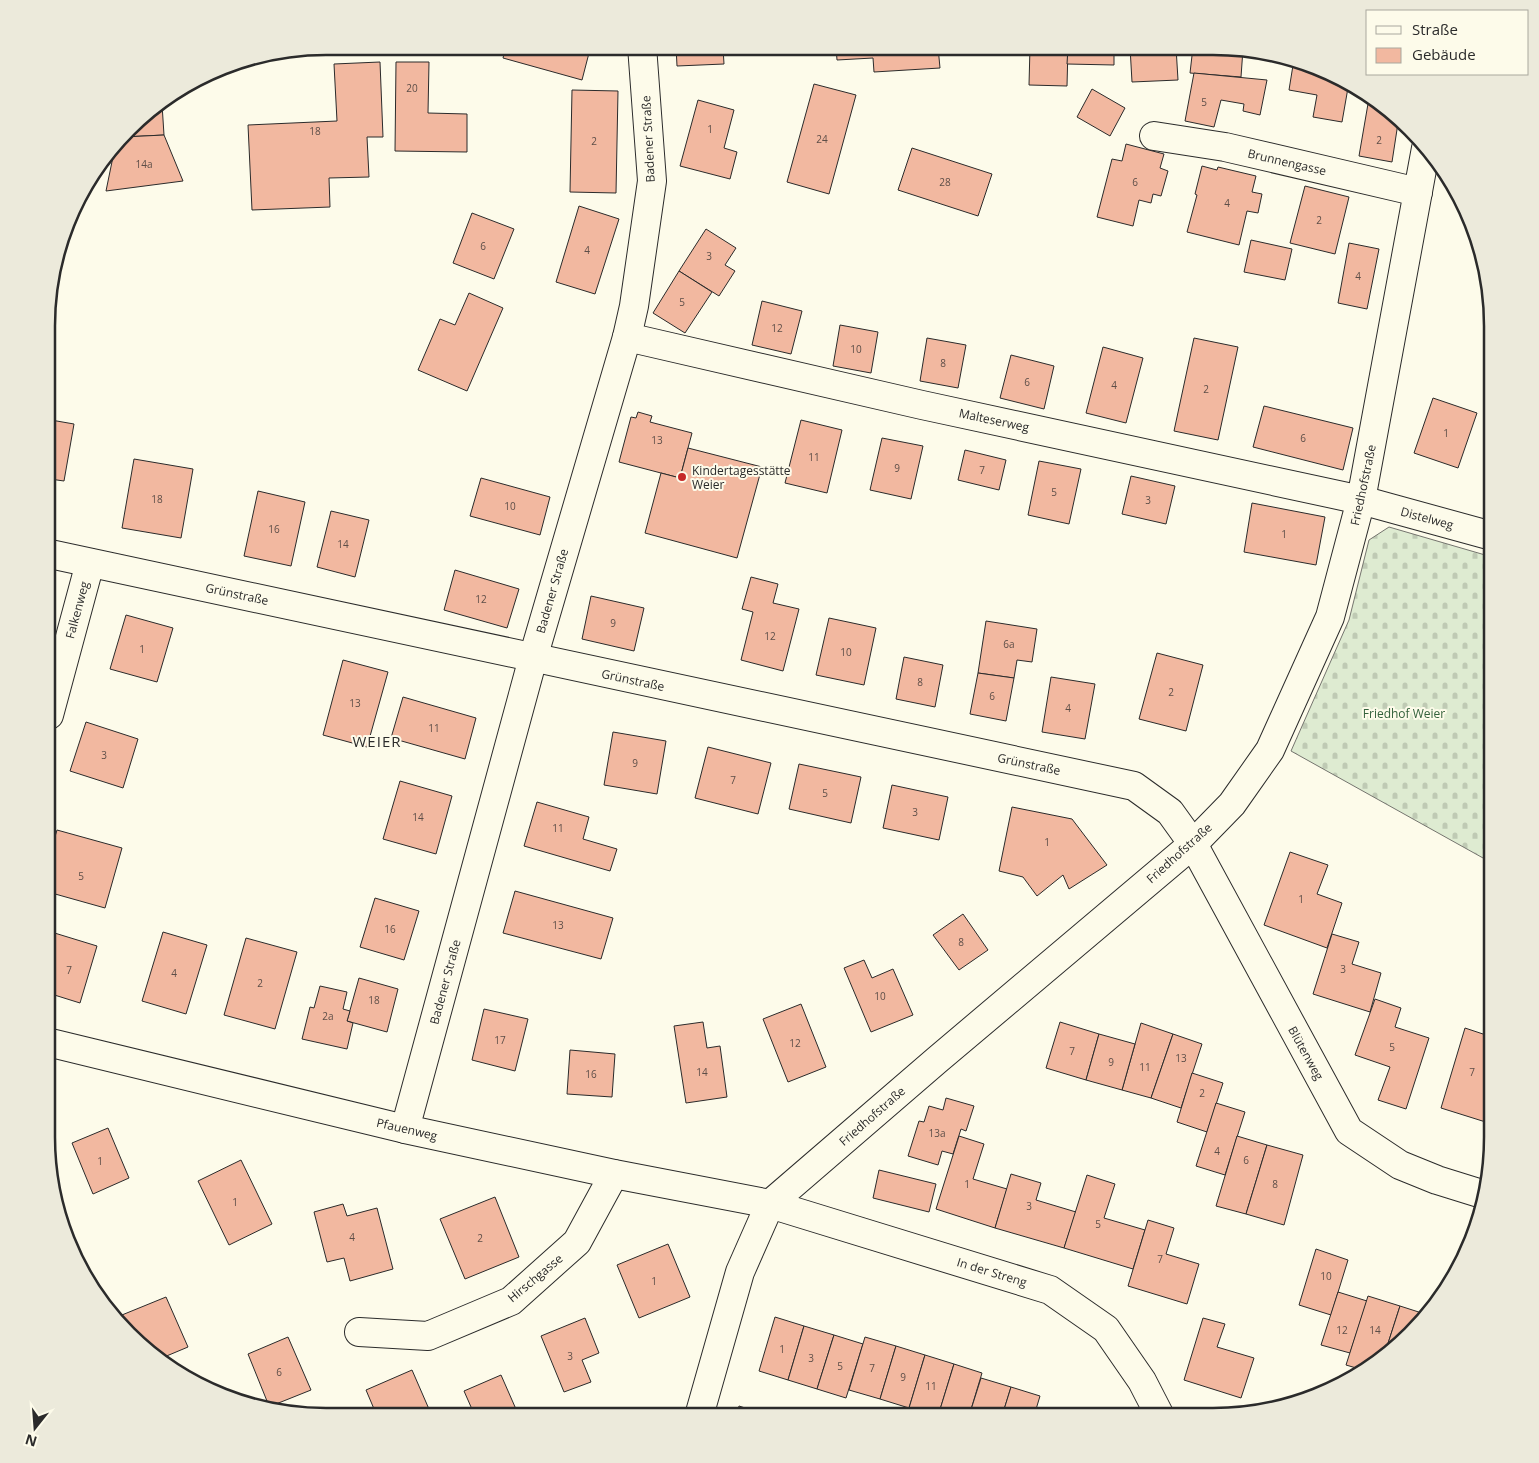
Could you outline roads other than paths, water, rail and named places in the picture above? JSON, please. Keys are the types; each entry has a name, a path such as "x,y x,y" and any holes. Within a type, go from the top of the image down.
{"street":[{"name":"Badener Straße","path":"405,1129 533,658 627,337 634,306 652,181 643,55"},
{"name":"Brunnengasse","path":"1154,136 1225,148 1418,192"},
{"name":"Friedhofstraße","path":"701,1408 740,1272 770,1204 1192,844 1232,804 1270,750 1330,616 1361,500 1424,156"},
{"name":"Malteserweg","path":"627,337 1361,500"},
{"name":"Distelweg","path":"1361,500 1484,534"},
{"name":"Grünstraße","path":"55,555 1134,786 1170,812 1192,844"},
{"name":"Falkenweg","path":"55,693 90,563"},
{"name":"Blütenweg","path":"1192,844 1349,1131 1400,1164 1436,1180 1478,1193"},
{"name":"Pfauenweg","path":"55,1051 614,1174 770,1204"},
{"name":"Hirschgasse","path":"359,1332 428,1336 511,1301 577,1242 614,1174"},
{"name":"In der Streng","path":"770,1204 1050,1290 1106,1328 1142,1381 1156,1408"}],"place":[{"name":"Kindertagesstätte Weier","path":"682,477"}],"district":[{"name":"WEIER","path":"377,741"}],"park label":[{"name":"Friedhof Weier","path":"1404,713"}]}
